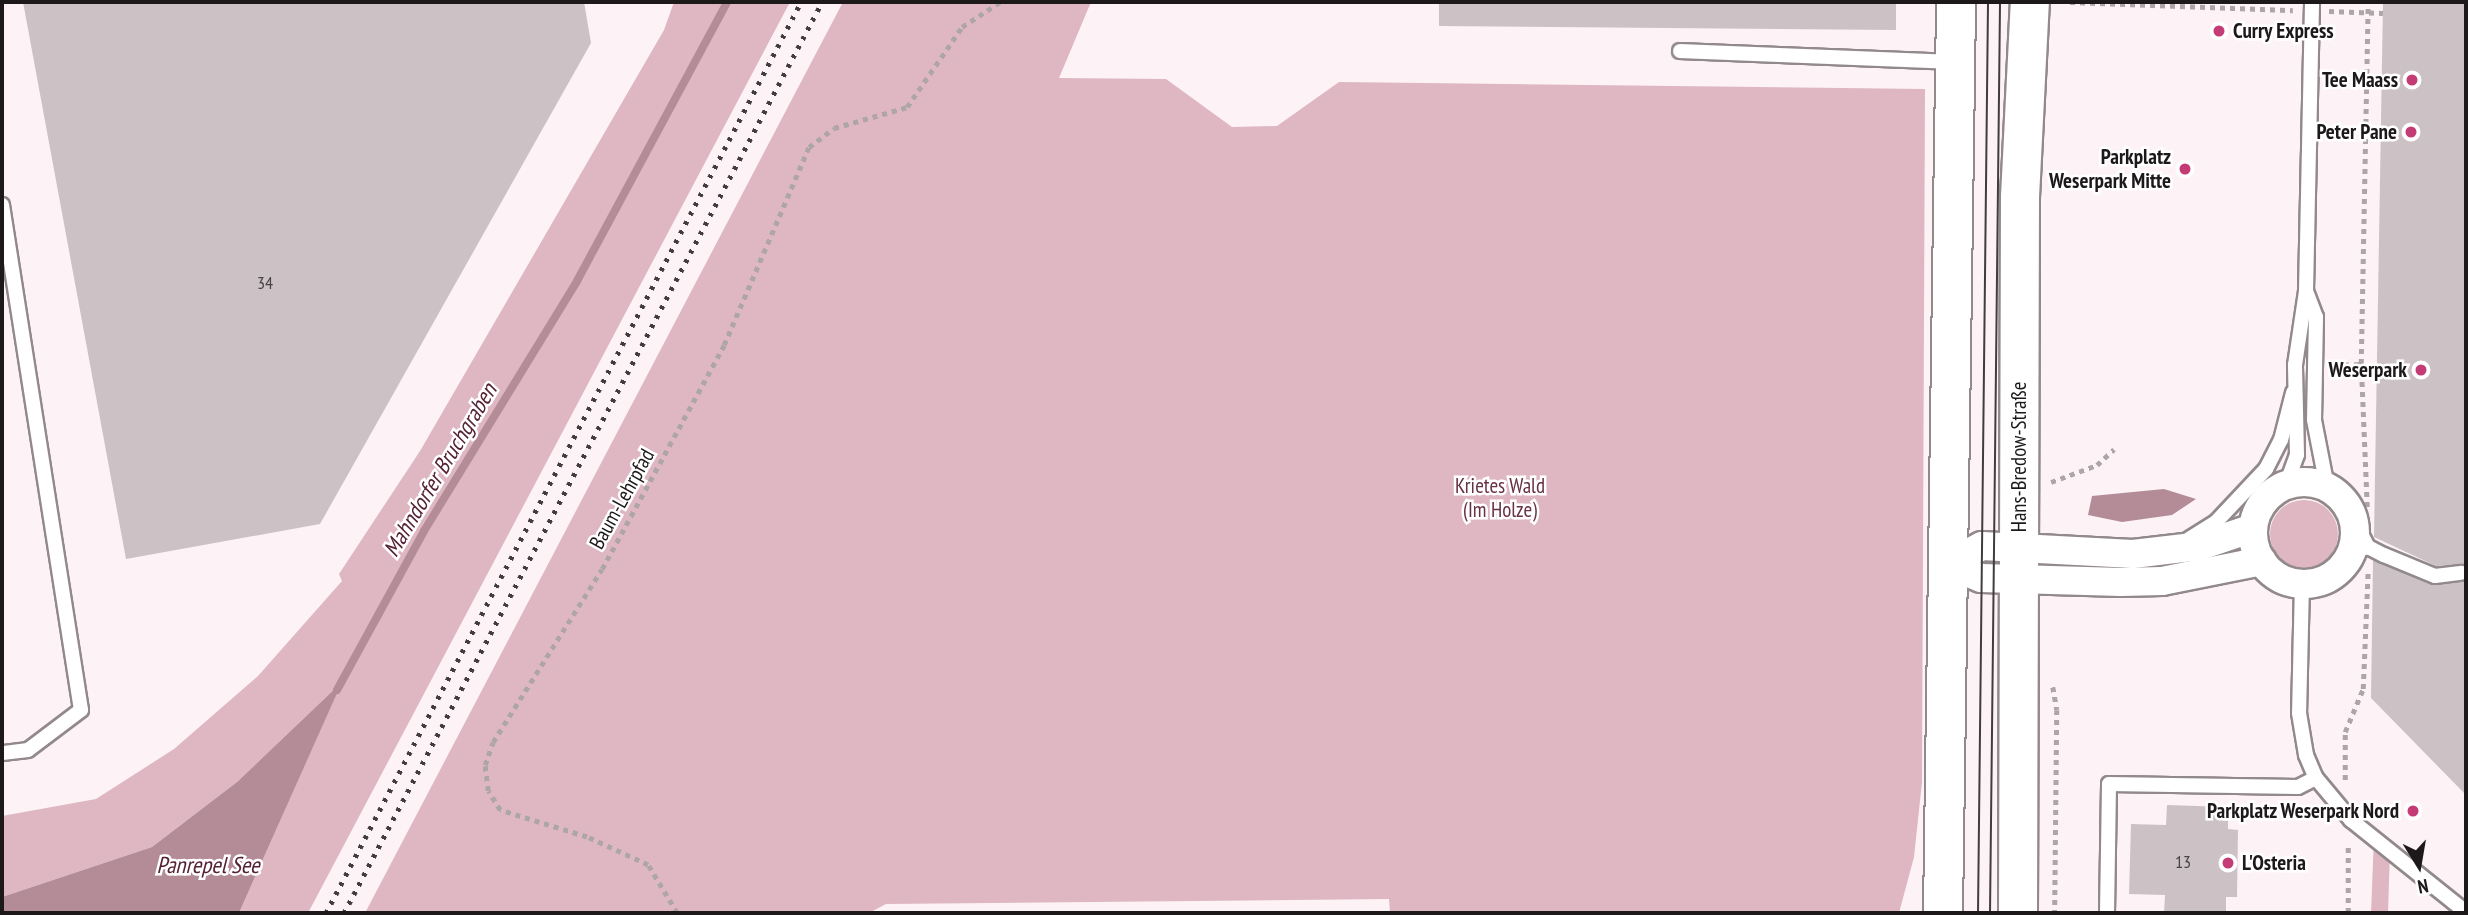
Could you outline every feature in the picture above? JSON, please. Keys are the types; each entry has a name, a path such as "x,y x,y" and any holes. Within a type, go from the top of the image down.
{"main road":[{"path":"1943,913 1956,2"},
{"name":"Hans-Bredow-Straße","path":"2018,913 2020,197 2030,2"}],"street":[{"path":"2307,482 2327,487 2339,495 2354,520 2360,550 2332,576 2302,583 2280,577 2262,561 2253,528 2259,509 2287,485 2307,482"},
{"path":"1948,564 1981,578 2019,562 2169,552 2253,528"},
{"path":"2019,562 2162,581 2262,561"}],"lane":[{"path":"2169,552 2216,522 2266,469 2281,440 2294,389 2306,291 2312,6"},
{"path":"1680,51 1955,62"},
{"path":"2,205 81,710 28,750 2,753"},
{"path":"2306,291 2316,317 2314,420 2327,487"},
{"path":"2287,485 2297,455 2294,389"},
{"path":"2360,550 2435,576 2460,573"},
{"path":"2302,583 2299,713 2306,755 2316,778 2351,820 2466,912"},
{"path":"2107,913 2109,785 2298,787 2316,778"}],"path":[{"name":"Baum-Lehrpfad","path":"677,913 648,865 587,837 500,810 488,791 485,765 493,742 602,569 724,345 809,147 834,128 907,107 962,27 1000,2"},
{"path":"2070,2 2312,6 2382,13"},
{"path":"2332,797 2345,785 2345,732 2363,688 2360,550 2361,364 2368,2"},
{"path":"2018,495 2097,465 2114,449"},
{"path":"2348,913 2350,847"}],"green space":[{"path":"674,2 790,2 308,913 239,913 341,683 237,782 152,847 2,897 2,816 96,799 174,749 258,676 342,581 339,574 420,451 664,30"},
{"name":"Krietes Wald (Im Holze)","path":"843,2 1091,2 1059,78 1166,79 1232,127 1277,126 1339,82 1925,89 1922,782 1914,857 1899,913 1390,913 1389,899 886,904 869,913 365,913"},
{"path":"2311,500 2332,515 2338,527 2336,547 2328,558 2311,568 2297,568 2280,558 2272,547 2270,527 2280,510 2291,502"},
{"path":"2374,837 2390,850 2388,913 2371,913"}],"water":[{"path":"2164,489 2196,499 2172,515 2122,522 2088,515 2092,496"},
{"name":"Panrepel See","path":"342,682 239,913 2,913 2,897 152,847 237,782"}],"building":[{"path":"23,2 584,2 591,43 320,524 126,559"},
{"path":"1439,2 1896,2 1896,30 1439,26"},
{"name":"Weserpark","path":"2383,2 2466,2 2466,565 2436,566 2374,537"},
{"path":"2373,560 2432,585 2466,581 2466,795 2371,698"},
{"path":"2167,805 2228,807 2228,829 2238,830 2237,897 2226,897 2226,913 2164,913 2165,895 2129,894 2131,824 2166,825"}],"waterway":[{"name":"Mahndorfer Bruchgraben","path":"337,690 424,531 577,281 727,2"}],"tram line":[{"path":"1978,913 1988,2"},
{"path":"1990,913 2000,2"}],"railway":[{"path":"326,913 801,2"},
{"path":"344,913 822,2"}],"place":[{"name":"Curry Express","path":"2219,31"},
{"name":"Tee Maass","path":"2412,80"},
{"name":"Peter Pane","path":"2411,132"},
{"name":"Parkplatz Weserpark Mitte","path":"2185,169"},
{"name":"Weserpark","path":"2421,370"},
{"name":"Parkplatz Weserpark Nord","path":"2413,811"},
{"name":"L'Osteria","path":"2228,863"}]}
